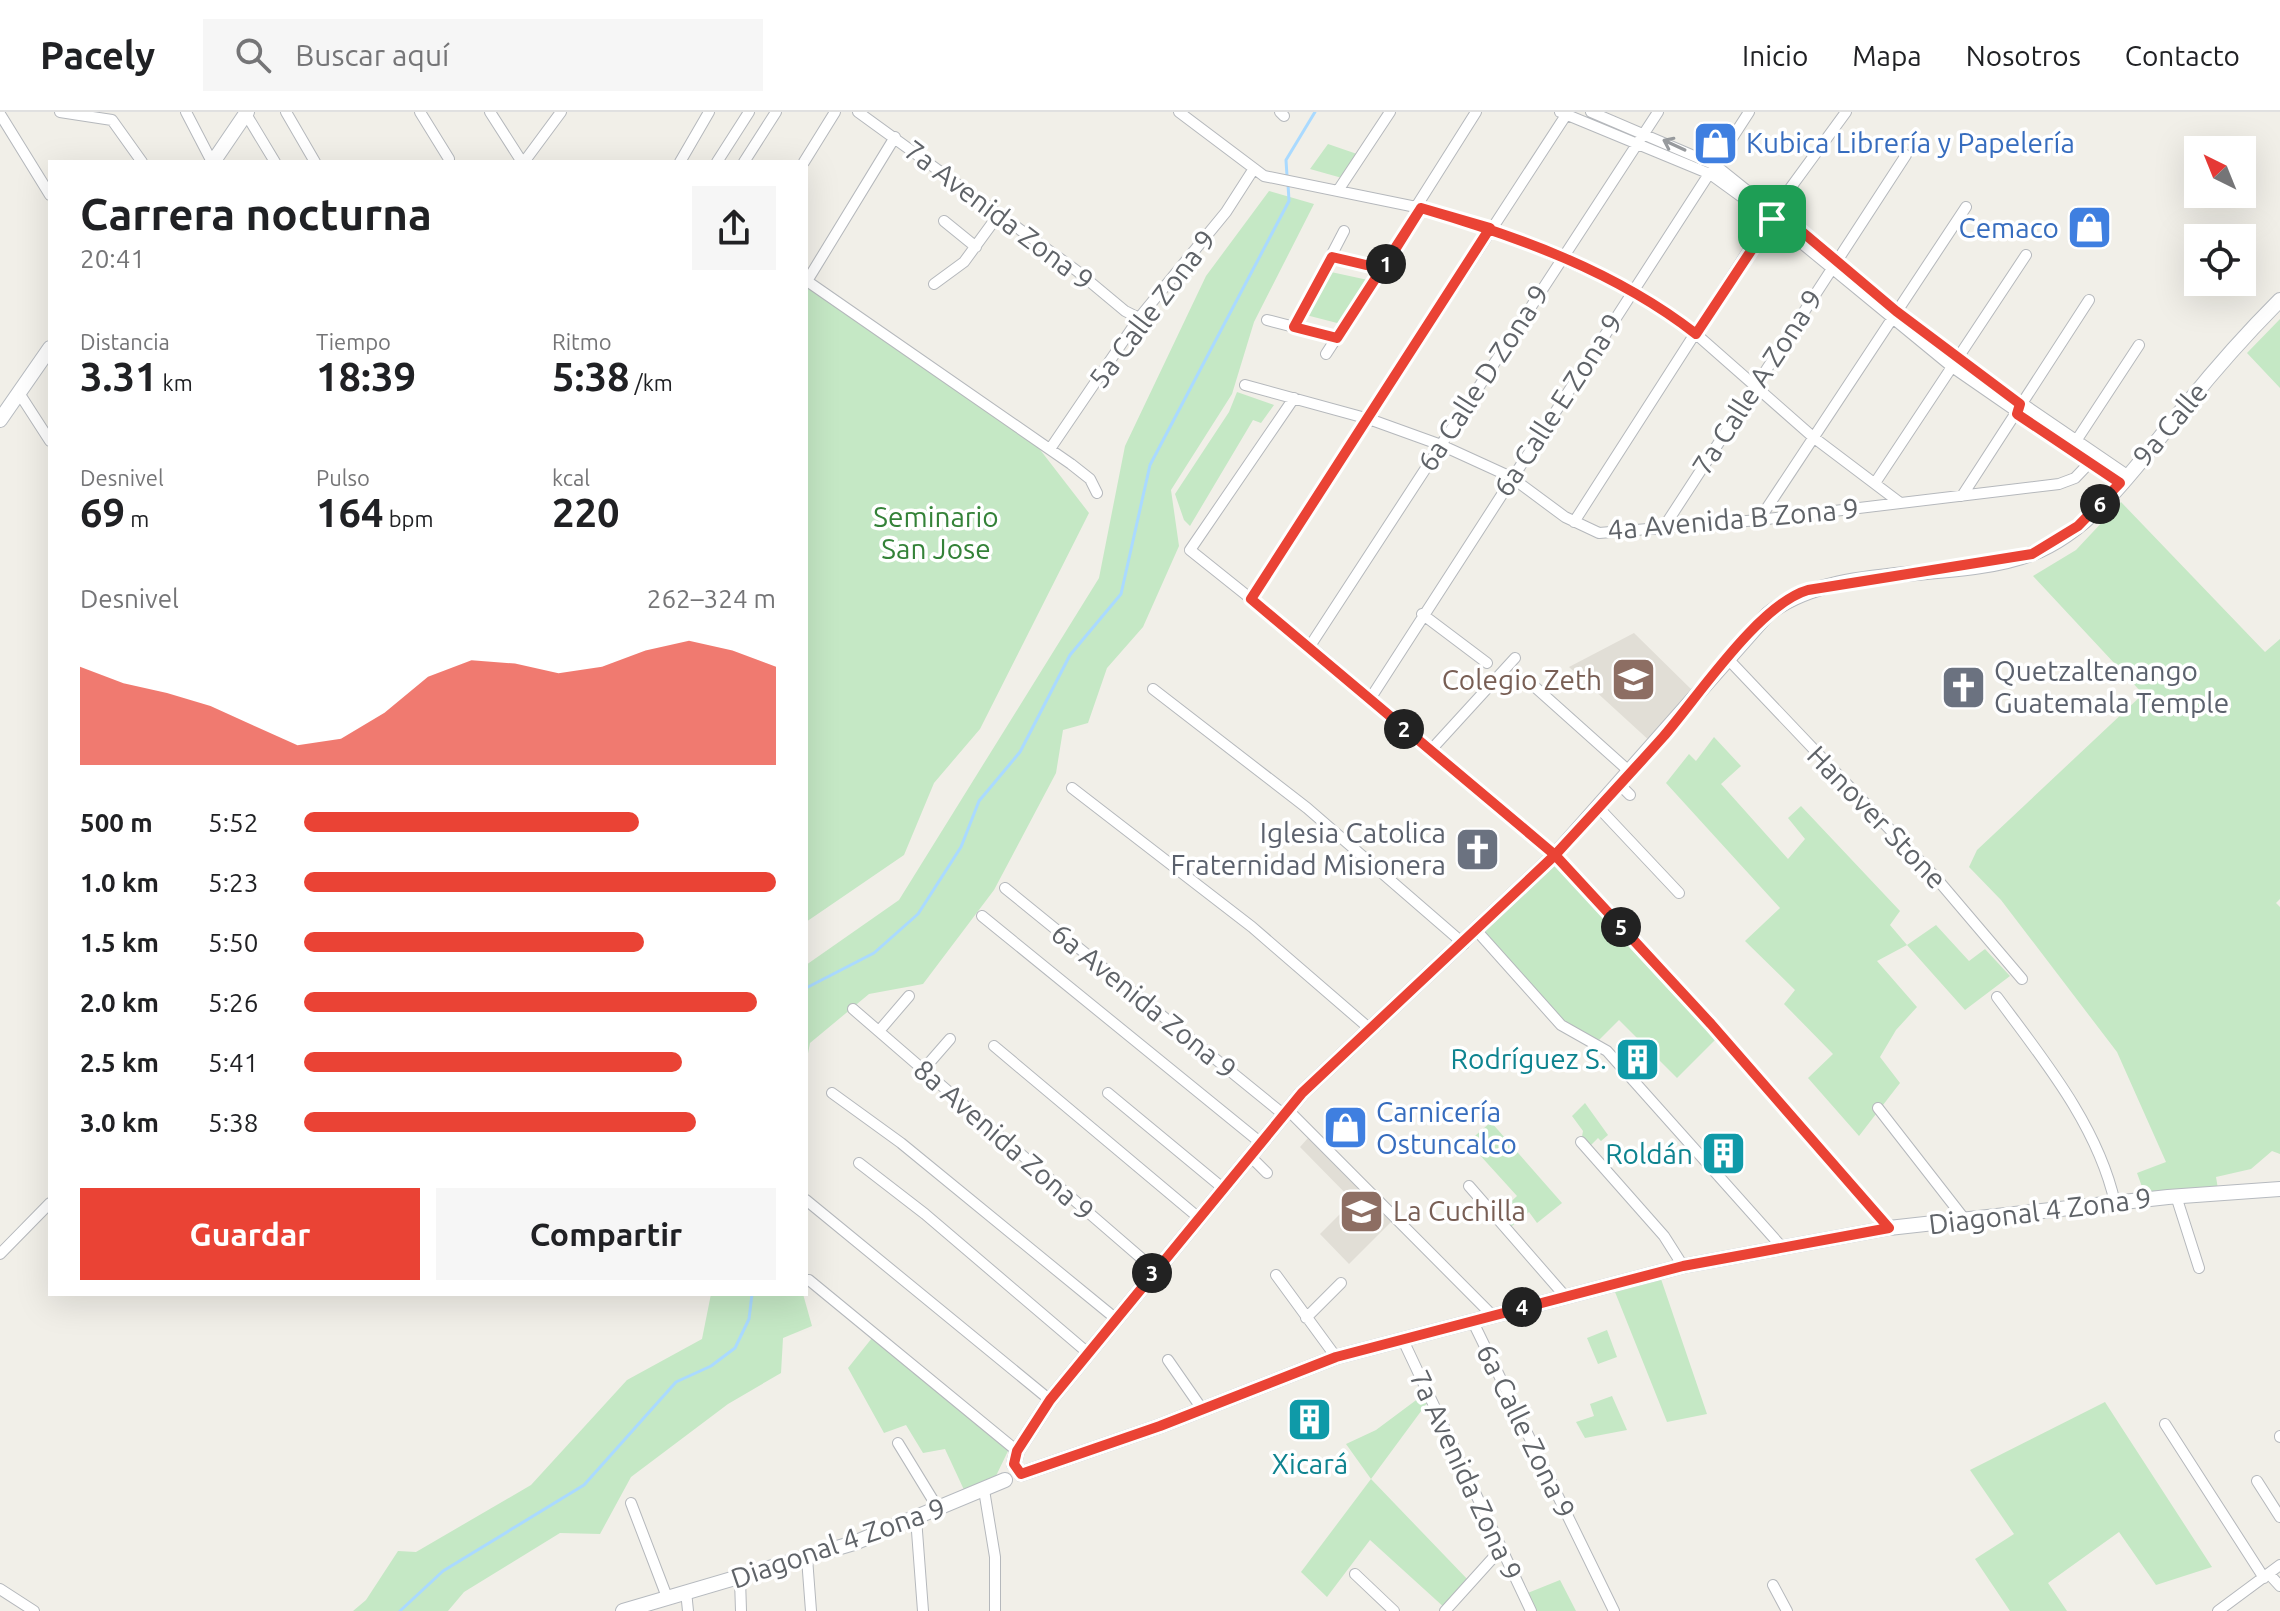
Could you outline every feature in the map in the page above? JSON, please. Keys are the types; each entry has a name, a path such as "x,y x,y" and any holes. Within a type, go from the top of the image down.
{"street":[{"path":"60,112 112,120 141,160"},
{"path":"186,112 211,160"},
{"path":"286,112 314,160"},
{"path":"420,112 449,159"},
{"path":"490,112 522,160"},
{"path":"681,160 709,112"},
{"path":"718,160 749,112"},
{"path":"745,160 776,112"},
{"path":"805,160 835,112"},
{"name":"7a Avenida Zona 9","path":"858,112 999,214 1125,311 1139,318"},
{"path":"1179,112 1264,176 1339,189 1490,228 1634,290 1696,334 1813,437 1899,502"},
{"path":"1339,189 1390,112"},
{"path":"1326,354 1383,269 1476,112"},
{"path":"1591,112 1712,169 1774,214 1893,315 1954,362 2123,479"},
{"name":"6a Calle D Zona 9","path":"1310,646 1658,112"},
{"name":"6a Calle E Zona 9","path":"1370,699 1422,614 1749,112"},
{"path":"1574,522 1774,214 1846,112"},
{"path":"213,160 246,113 274,160"},
{"path":"1251,599 1565,113 1642,137"},
{"path":"0,114 48,192"},
{"path":"524,160 556,115"},
{"path":"808,279 895,137"},
{"name":"7a Calle A Zona 9","path":"1662,530 1906,155"},
{"name":"5a Calle Zona 9","path":"1050,449 1139,318 1226,212 1253,170"},
{"path":"1759,520 1966,207"},
{"path":"934,284 959,267 999,214"},
{"path":"944,221 976,247"},
{"path":"1294,327 1344,231"},
{"path":"1875,483 2026,255"},
{"path":"1332,257 1383,269"},
{"path":"808,282 1082,472 1097,493"},
{"path":"1962,496 2089,300"},
{"name":"9a Calle","path":"1017,1463 1050,1400 1285,1111 1464,944 1555,855 1598,807 1624,789 1630,772 1768,614 1802,591 2032,554 2078,526 2123,479 2229,353 2280,300"},
{"path":"1267,320 1337,338"},
{"path":"2076,441 2139,345"},
{"path":"0,420 48,351"},
{"name":"4a Avenida B Zona 9","path":"1245,385 1369,419 1441,445 1511,477 1574,522 1599,533 1759,520 2068,482 2094,459"},
{"path":"19,393 48,438"},
{"path":"1294,398 1190,550 1310,646 1555,855 1722,1035 1889,1228"},
{"path":"2019,409 2076,441 2094,459"},
{"path":"1422,614 1487,663"},
{"path":"1430,751 1515,658"},
{"name":"Hanover Stone","path":"1728,659 1937,879 2022,979"},
{"path":"1535,687 1630,772"},
{"path":"1153,689 1307,808 1464,944"},
{"path":"1072,788 1252,927 1370,1029"},
{"path":"1598,807 1679,893"},
{"name":"6a Avenida Zona 9","path":"1005,888 1285,1111 1492,1315"},
{"path":"982,916 1261,1143"},
{"path":"1477,931 1561,1025 1607,1051 1781,1246"},
{"path":"879,1031 909,996"},
{"path":"1997,997 2042,1058 2078,1115 2106,1170 2115,1203"},
{"name":"8a Avenida Zona 9","path":"853,1009 1155,1270"},
{"path":"923,1070 950,1039"},
{"path":"994,1046 1199,1218"},
{"path":"832,1093 901,1143 1115,1318"},
{"path":"1108,1093 1224,1189"},
{"path":"1878,1108 1966,1221"},
{"path":"1581,1142 1664,1236 1683,1266"},
{"path":"1250,1156 1267,1173"},
{"path":"859,1163 925,1214 1088,1353"},
{"path":"1469,1186 1564,1295"},
{"name":"Diagonal 4 Zona 9","path":"623,1611 807,1558 939,1510 1005,1480 1014,1483 1017,1463 1202,1409 1336,1357 1564,1295 1683,1266 1889,1228 2176,1196 2280,1189"},
{"path":"2176,1196 2199,1268"},
{"path":"808,1202 1050,1400"},
{"path":"0,1254 48,1205"},
{"path":"1276,1275 1336,1357"},
{"path":"809,1280 1017,1463"},
{"path":"1306,1318 1341,1283"},
{"name":"6a Calle Zona 9","path":"1472,1320 1614,1611"},
{"name":"7a Avenida Zona 9","path":"1402,1338 1531,1611"},
{"path":"1168,1360 1202,1409"},
{"path":"2165,1424 2267,1576 2280,1586"},
{"path":"898,1443 939,1510"},
{"path":"2257,1481 2280,1517"},
{"path":"984,1490 995,1557 995,1611"},
{"path":"631,1503 667,1597"},
{"path":"916,1518 923,1611"},
{"path":"1445,1611 1501,1549"},
{"path":"807,1558 811,1611"},
{"path":"2218,1611 2280,1565"},
{"path":"1355,1574 1394,1611"},
{"path":"740,1579 741,1611"},
{"path":"1773,1585 1787,1611"},
{"path":"0,1589 34,1611"},
{"path":"686,1591 688,1611"}],"shaded area":[{"name":"Colegio Zeth","path":"1634,633 1695,693 1652,743 1569,667"},
{"name":"La Cuchilla","path":"1308,1138 1391,1222 1349,1264 1320,1234 1353,1201 1300,1147"}],"green space":[{"path":"1328,144 1357,154 1342,178 1310,169"},
{"path":"1269,191 1314,204 1254,322 1232,394 1171,490 1179,546 1143,627 1107,668 1088,723 1063,730 1056,773 994,890 923,984 869,994 810,1043 808,1054 808,964 899,900 1099,578 1125,446 1206,276"},
{"path":"1331,272 1368,280 1341,324 1306,315"},
{"name":"Seminario San Jose","path":"808,286 1038,447 1089,513 980,729 934,783 904,855 808,921"},
{"path":"2280,319 2280,388 2247,353"},
{"path":"1237,392 1274,405 1261,423 1253,420 1190,526 1184,520 1175,494 1229,412"},
{"path":"2121,502 2265,652 2280,639 2280,899 2276,903 2280,907 2280,1154 2272,1151 2251,1169 2216,1177 2218,1189 2145,1195 2137,1173 2166,1162 2117,1052 2001,900 1969,867 1977,850 2143,694 2033,576 2076,550"},
{"path":"1714,737 1741,766 1721,784 1788,859 1805,839 1788,818 1801,806 1900,911 1890,925 1907,945 1877,961 1917,1007 1896,1030 1880,1057 1900,1083 1859,1136 1808,1078 1833,1054 1784,1004 1795,990 1745,941 1780,908 1666,783 1689,754 1696,761"},
{"path":"1555,860 1718,1037 1677,1078 1619,1020 1599,1040 1565,1025 1483,933"},
{"path":"1936,925 1969,961 1985,949 2010,976 1965,1010 1907,945"},
{"path":"1585,1103 1608,1135 1601,1141 1598,1138 1587,1149 1581,1142 1583,1131 1572,1116"},
{"path":"1491,1122 1562,1203 1537,1223 1529,1212 1507,1230 1496,1216 1517,1196 1468,1142"},
{"path":"1661,1279 1707,1414 1667,1422 1615,1292"},
{"path":"711,1296 804,1296 812,1326 783,1338 781,1373 728,1404 631,1477 600,1534 560,1533 464,1592 448,1611 353,1611 366,1600 398,1551 416,1552 531,1485 627,1380 702,1339"},
{"path":"1607,1330 1617,1357 1598,1364 1587,1338"},
{"path":"872,1338 1008,1451 995,1478 965,1492 945,1449 923,1453 906,1425 884,1433 848,1368"},
{"path":"1427,1392 1430,1399 1371,1479 1346,1444 1376,1430"},
{"path":"1612,1396 1627,1430 1585,1438 1576,1422 1594,1416 1590,1404"},
{"path":"2105,1402 2212,1567 2156,1585 2119,1532 2048,1583 2067,1611 2010,1611 1975,1559 2014,1534 1970,1470"},
{"path":"1371,1479 1470,1582 1446,1609 1370,1540 1327,1597 1301,1572"},
{"path":"1560,1580 1576,1611 1531,1611 1523,1595"}],"waterway":[{"path":"1287,176 1286,160 1315,112"},
{"path":"808,987 874,953 918,914 961,847 979,801 1020,752 1070,655 1121,594 1150,465 1289,201 1288,184"},
{"path":"400,1611 443,1571 584,1485 676,1382 711,1366 735,1348 749,1319 752,1296"}],"place":[{"name":"Kubica Librería y Papelería","path":"1715,143"},
{"name":"Cemaco","path":"2090,228"},
{"name":"Colegio Zeth","path":"1633,680"},
{"name":"Quetzaltenango Guatemala Temple","path":"1963,687"},
{"name":"Iglesia Catolica Fraternidad Misionera","path":"1477,849"},
{"name":"Rodríguez S.","path":"1638,1059"},
{"name":"Carnicería Ostuncalco","path":"1345,1128"},
{"name":"Roldán","path":"1724,1154"},
{"name":"La Cuchilla","path":"1362,1211"},
{"name":"Xicará","path":"1310,1420"}],"route":[{"path":"1772,219 1696,334 1634,290 1562,257 1490,228 1421,208 1383,269 1337,338 1294,327 1332,257 1383,269 1415,219 1421,208 1490,228 1251,599 1555,855 1427,978 1334,1061 1283,1114 1050,1400 1017,1451 1014,1464 1021,1474 1160,1426 1336,1357 1402,1338 1683,1266 1889,1228 1711,1024 1555,855 1663,737 1757,625 1792,596 1802,591 2032,554 2078,526 2120,483 2017,414 2020,404 1896,311 1775,209 1772,219"}]}
